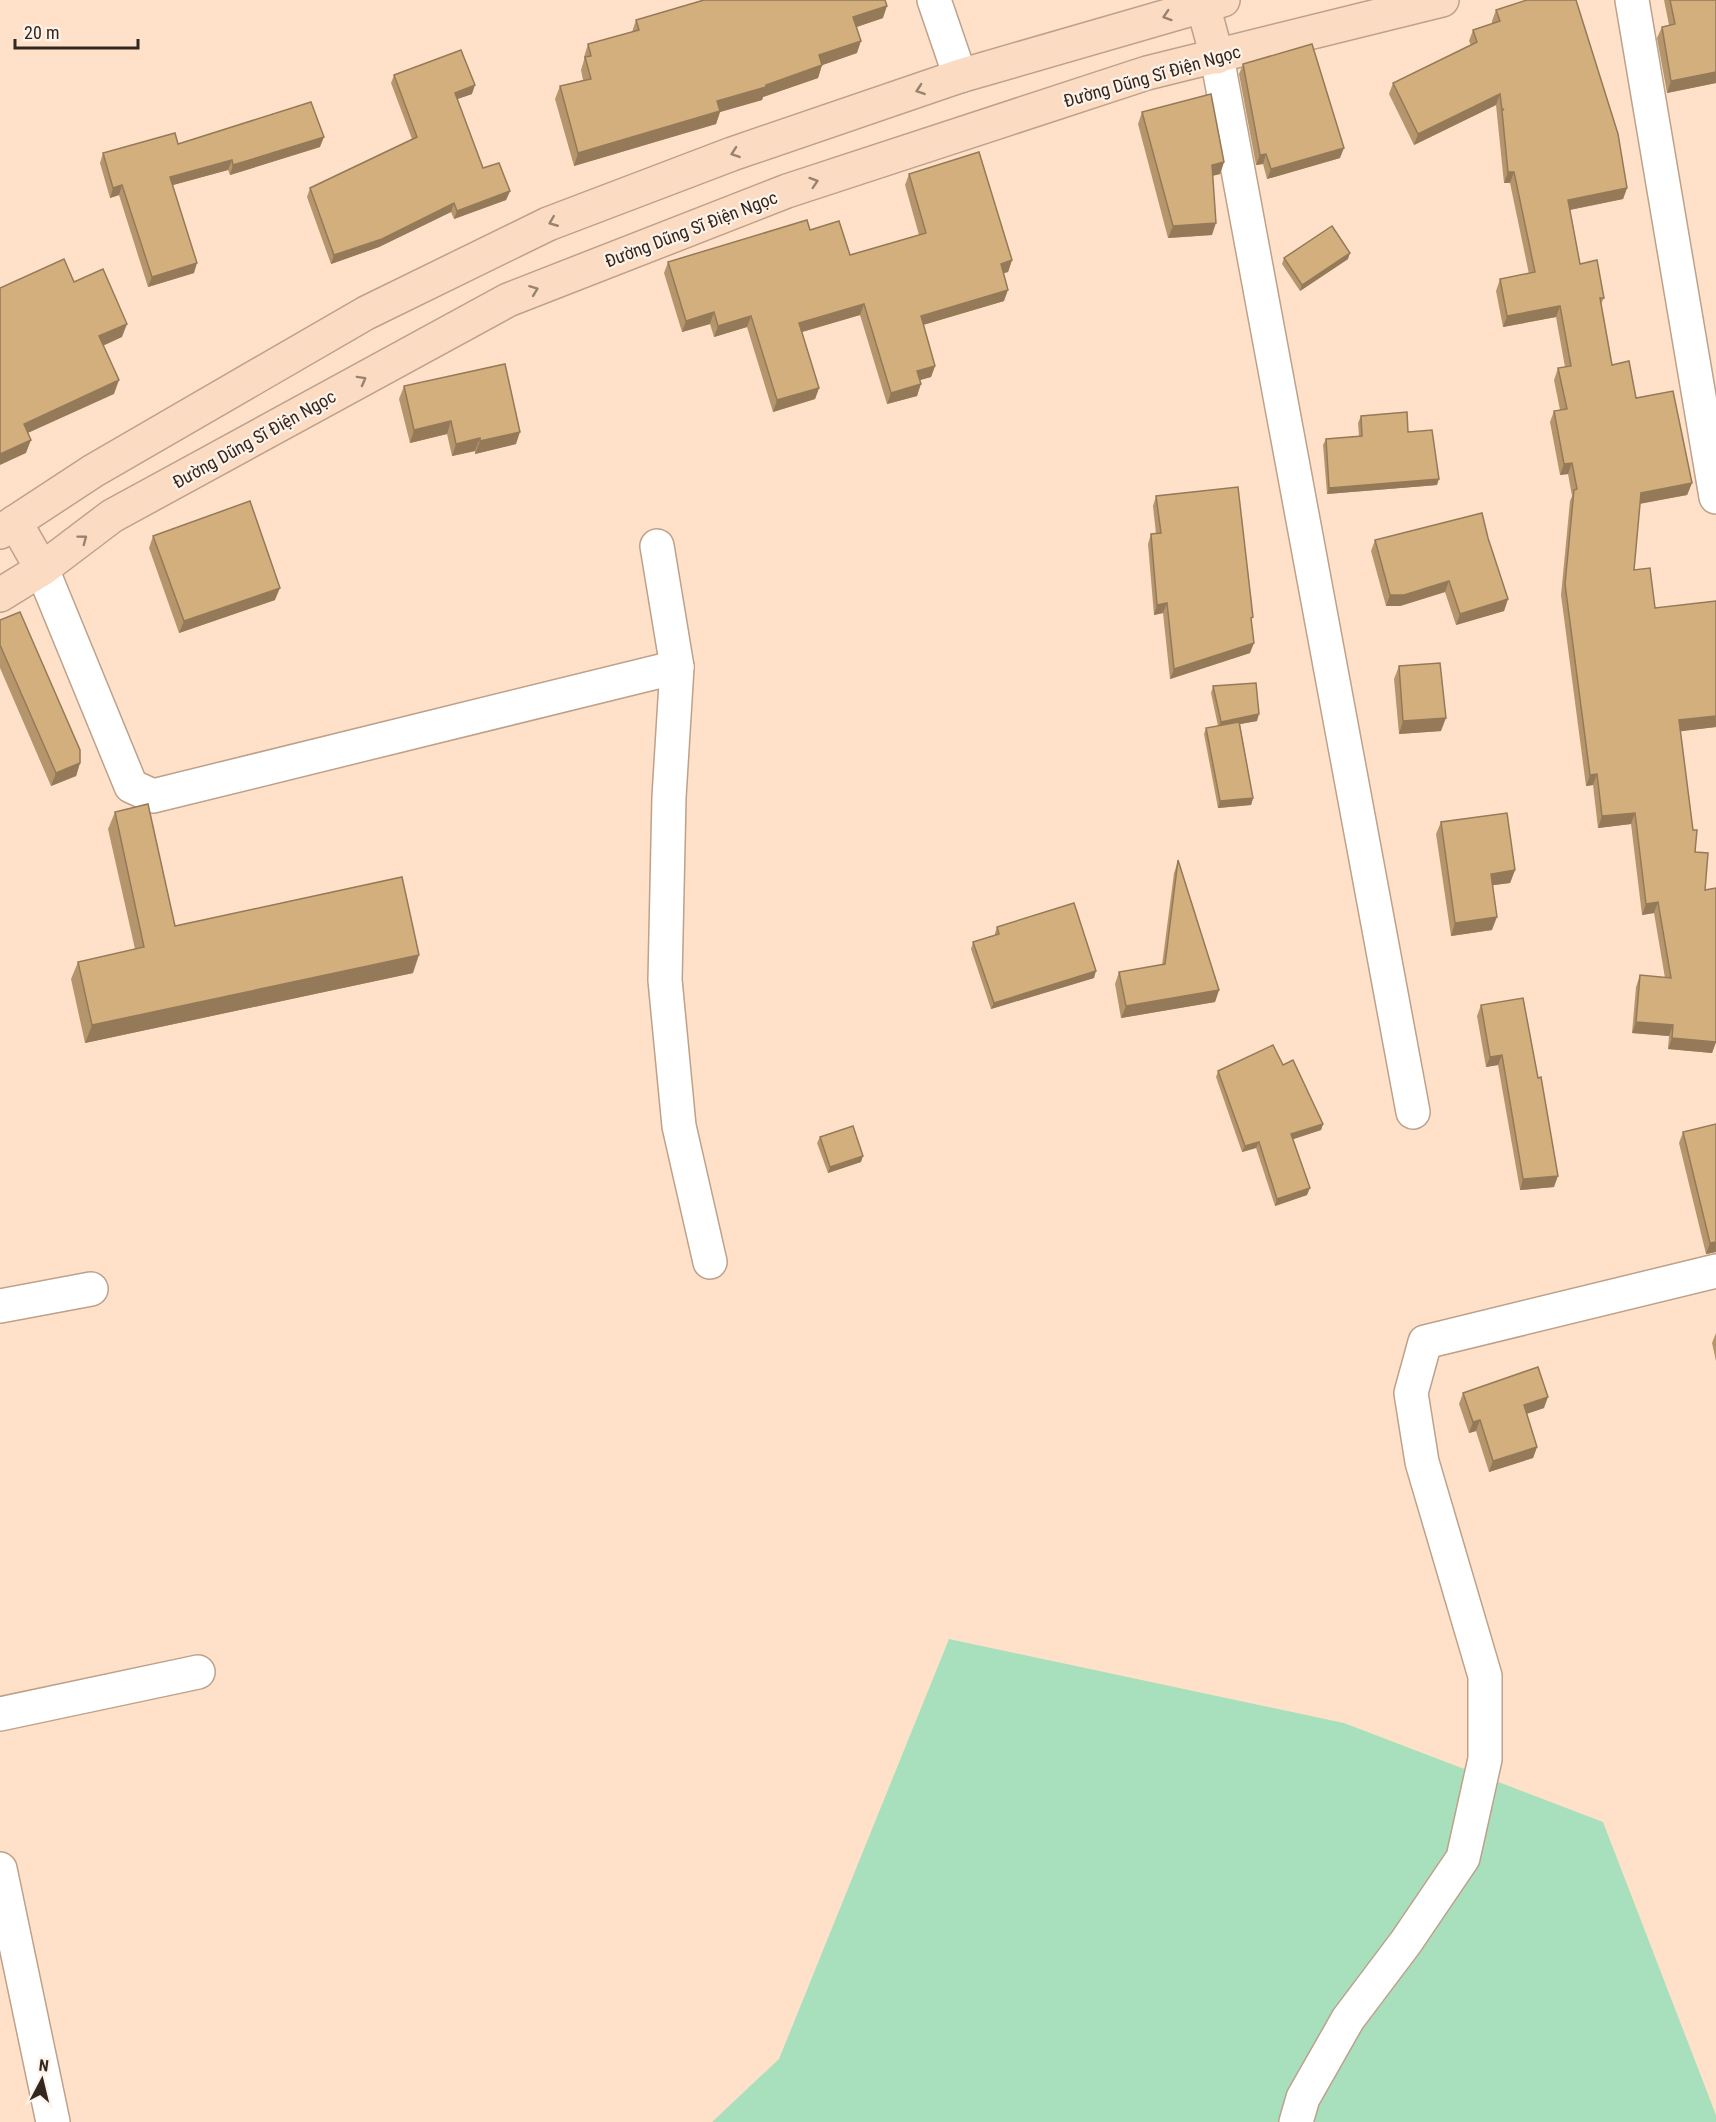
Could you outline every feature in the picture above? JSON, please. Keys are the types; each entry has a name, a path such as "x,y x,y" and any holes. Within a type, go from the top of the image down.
{"main road":[{"name":"Đường Dũng Sĩ Điện Ngọc","path":"0,595 42,569 112,516 508,300 787,191 1147,73 1442,0"},
{"path":"42,569 8,527 93,471 366,313 549,224 732,154 960,76 1134,27 1213,2 1217,57"}],"street":[{"path":"934,0 960,76"},
{"path":"1632,0 1716,497"},
{"path":"1217,57 1413,1112"},
{"path":"657,546 677,667 669,797 665,980 679,1126 710,1262"},
{"path":"42,569 131,786 153,796 677,667"},
{"path":"1296,2122 1303,2098 1347,2019 1406,1942 1463,1858 1485,1759 1485,1676 1422,1462 1411,1392 1425,1342 1716,1271"},
{"path":"0,1306 91,1289"},
{"path":"0,1714 198,1672"},
{"path":"0,1869 53,2122"}],"green space":[{"path":"949,1639 1344,1723 1603,1822 1716,2115 1716,2122 712,2122 779,2059"}],"building":[{"path":"704,0 885,0 887,6 853,17 861,41 819,55 822,65 766,85 766,87 717,101 720,111 578,153 560,86 591,79 585,57 591,56 588,44 639,30 636,20"},
{"path":"1527,0 1576,0 1618,134 1627,188 1568,200 1580,264 1597,260 1604,298 1600,298 1612,365 1629,361 1636,398 1673,391 1692,483 1641,493 1634,570 1650,568 1655,608 1716,601 1716,716 1679,720 1693,830 1697,830 1695,852 1708,853 1705,890 1716,888 1716,1042 1672,1038 1673,1025 1636,1022 1640,975 1671,978 1658,902 1646,904 1635,813 1602,816 1597,774 1590,775 1565,584 1574,490 1577,489 1572,463 1564,464 1554,411 1567,409 1558,368 1571,366 1560,306 1507,316 1500,279 1535,272 1514,172 1508,172 1502,111 1504,109 1502,110 1500,94 1418,134 1393,83 1477,42 1473,30 1500,21 1496,10"},
{"path":"1670,0 1716,0 1716,72 1671,81 1662,27 1675,24"},
{"path":"1312,44 1344,148 1271,169 1266,154 1260,155 1243,64"},
{"path":"461,50 475,85 455,93 483,168 499,163 510,191 457,211 454,203 382,239 334,255 310,188 417,137 394,75"},
{"path":"1211,94 1224,162 1212,165 1216,223 1173,226 1142,112"},
{"path":"311,102 324,137 233,165 232,160 170,177 197,263 152,277 122,185 113,188 103,153 175,133 178,144"},
{"path":"979,152 1012,260 1001,264 1008,290 921,316 935,366 917,371 921,384 891,393 864,304 799,323 819,388 777,400 751,316 718,326 714,312 686,321 668,262 807,220 810,230 839,221 850,255 926,233 909,174"},
{"path":"1332,226 1350,253 1302,285 1284,258"},
{"path":"64,259 74,282 103,269 127,324 99,336 119,380 24,424 31,440 0,454 0,288"},
{"path":"505,364 520,432 456,444 451,421 414,430 404,386"},
{"path":"1407,412 1408,432 1432,430 1439,479 1329,488 1326,439 1362,436 1361,416"},
{"path":"1238,487 1254,643 1174,669 1167,603 1157,605 1151,534 1161,533 1156,496"},
{"path":"250,501 280,588 184,621 153,536"},
{"path":"1482,513 1508,599 1460,614 1449,581 1404,595 1390,595 1375,540"},
{"path":"20,612 80,750 80,763 56,773 0,645 0,620"},
{"path":"1440,663 1446,718 1403,721 1399,666"},
{"path":"1256,683 1259,714 1221,722 1213,686"},
{"path":"1239,722 1253,798 1220,801 1206,728"},
{"path":"148,804 175,926 402,877 419,955 92,1025 78,962 144,947 115,812"},
{"path":"1507,813 1515,870 1491,874 1497,917 1455,923 1441,822"},
{"path":"1178,860 1219,990 1126,1006 1119,972 1165,964"},
{"path":"1074,903 1096,971 994,1003 973,942 999,934 997,927"},
{"path":"1523,998 1538,1078 1541,1077 1558,1176 1523,1179 1502,1055 1490,1057 1481,1005"},
{"path":"1273,1045 1283,1065 1293,1060 1323,1124 1291,1134 1310,1188 1277,1199 1259,1142 1245,1146 1218,1071"},
{"path":"1716,1124 1716,1242 1710,1243 1683,1132"},
{"path":"853,1126 863,1156 830,1167 820,1137"},
{"path":"1538,1367 1548,1397 1524,1405 1537,1447 1493,1461 1480,1420 1473,1422 1463,1393"}]}
